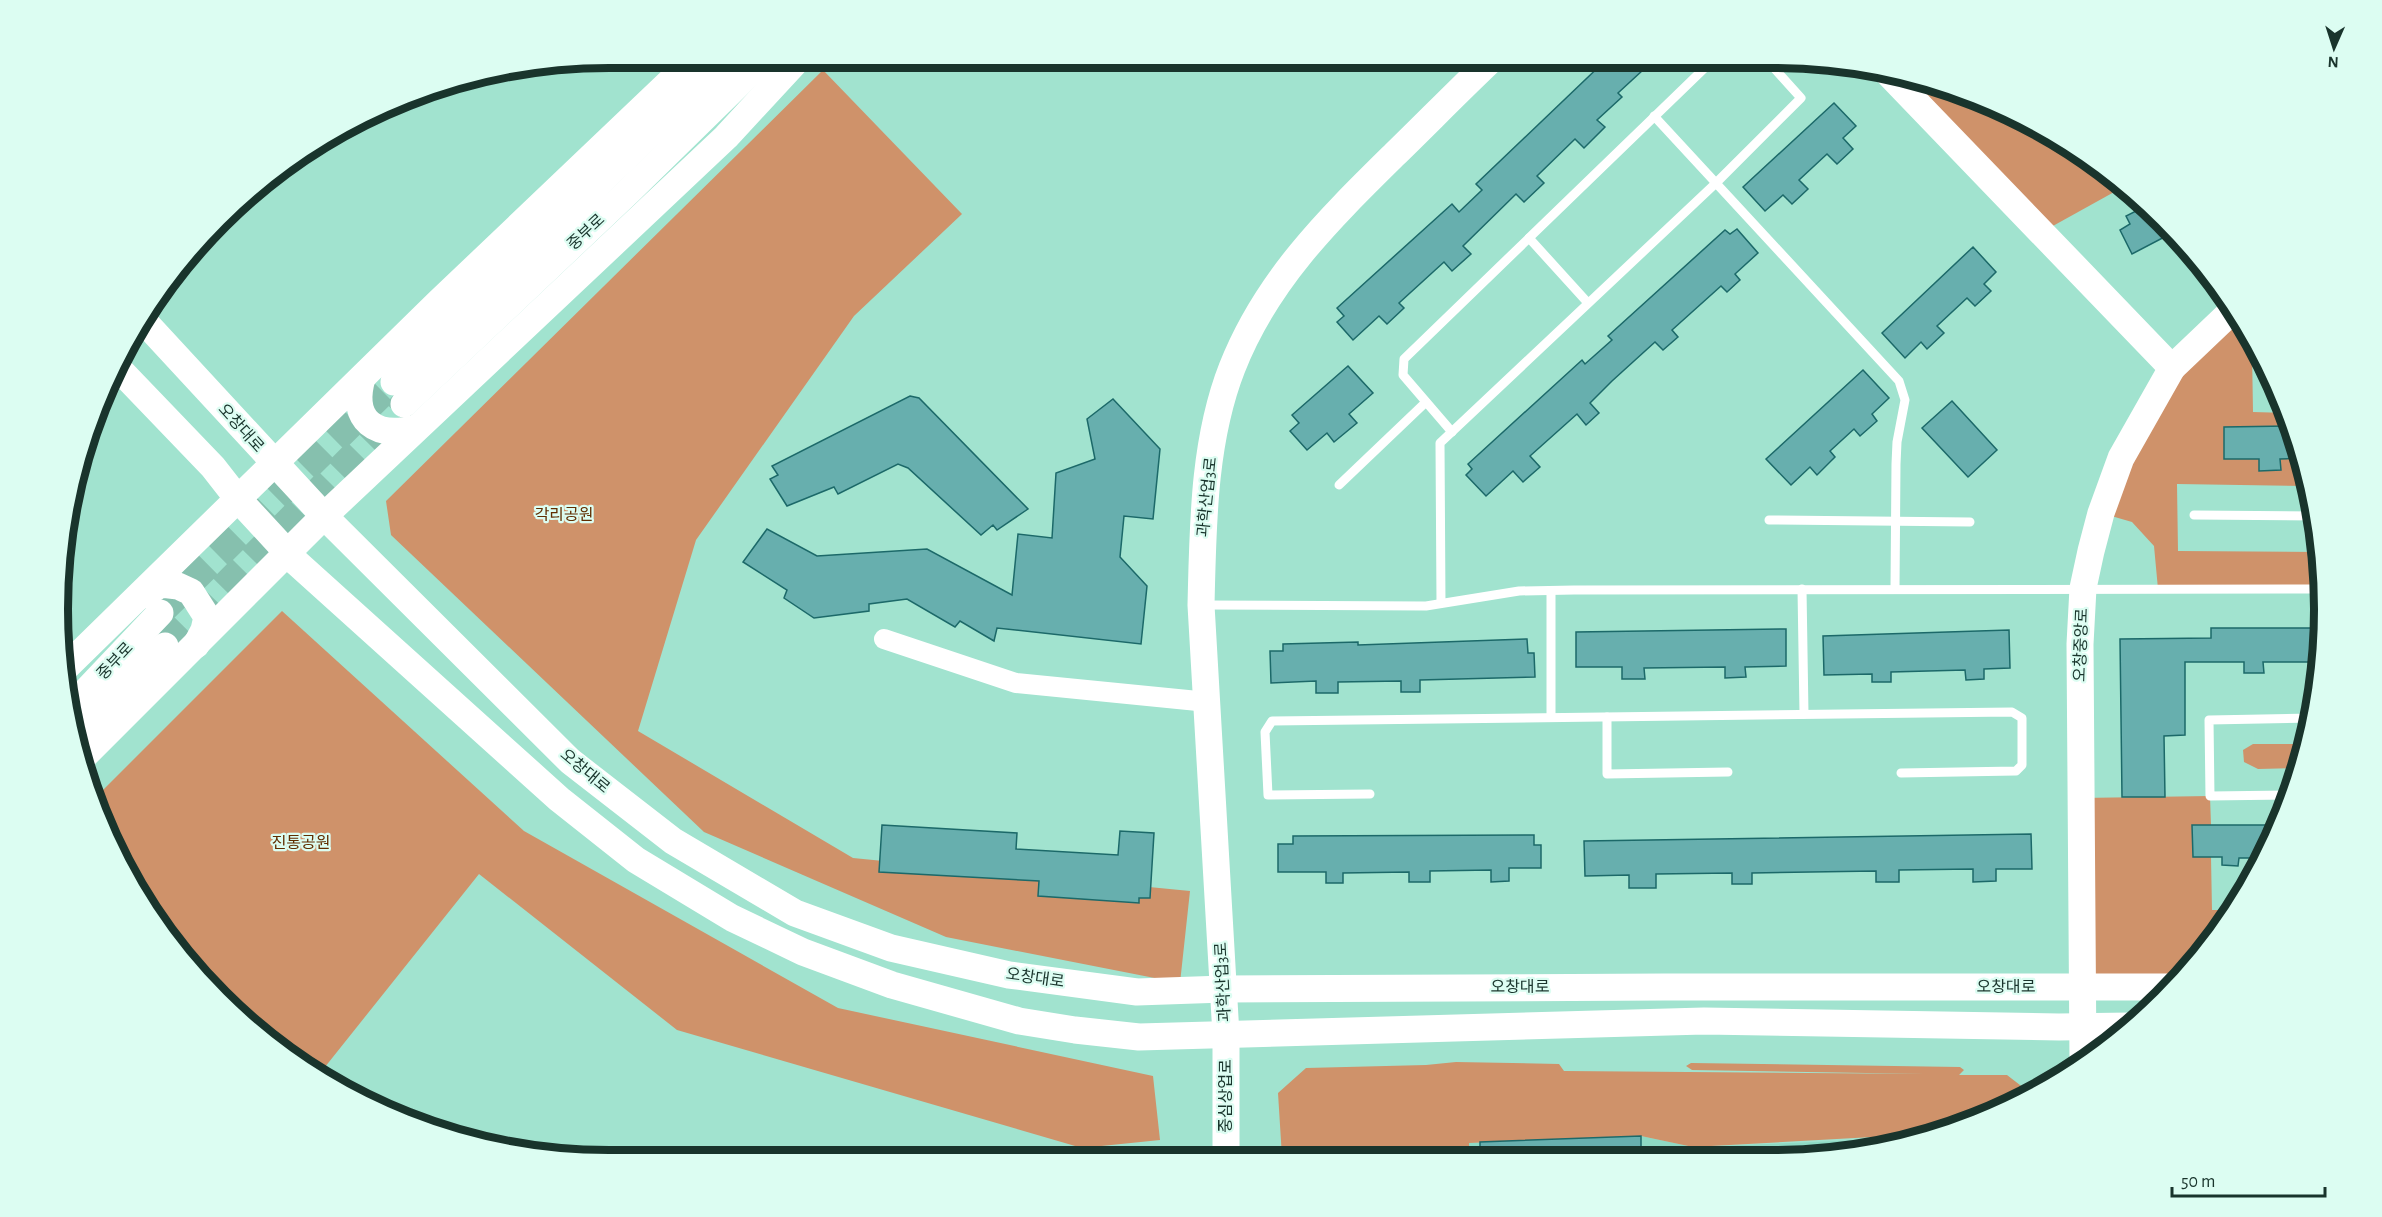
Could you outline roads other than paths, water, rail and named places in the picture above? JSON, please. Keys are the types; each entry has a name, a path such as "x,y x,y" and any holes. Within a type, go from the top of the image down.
{"main road":[{"path":"71,663 685,68"},
{"name":"중부로","path":"718,68 399,393 637,184 755,68"},
{"path":"87,753 196,646 286,552 726,137 790,68"},
{"name":"과학산업3로","path":"1226,1035 1201,605 1202,537 1209,466 1217,421 1232,369 1253,323 1300,251 1340,208 1483,68"},
{"path":"1908,85 2172,368"},
{"name":"오창중앙로","path":"2083,1052 2080,698 2084,588 2101,513 2121,458 2172,368 2228,315"},
{"name":"오창대로","path":"148,326 324,516 570,761 673,841 795,913 891,948 1009,975 1137,992 1224,989 2160,987"},
{"path":"122,372 213,468 286,552 559,799 636,860 732,918 803,952 892,985 1019,1021 1139,1037 1704,1022 2116,1027"},
{"path":"362,378 357,394 359,407 366,421 374,428 401,432 416,428"},
{"path":"135,601 161,584 178,586 191,592 207,617 204,630 196,646"},
{"name":"중부로","path":"76,702 160,613"},
{"name":"중부로","path":"80,725 165,646"},
{"name":"중심상업로","path":"1226,1035 1226,1150"}],"street":[{"path":"884,639 1016,683 1208,702"}],"lane":[{"path":"1452,432 1402,375 1404,359 1704,68"},
{"path":"1441,603 1440,443 1716,183 1802,98 1775,68"},
{"path":"1654,116 1899,381 1905,399 1897,442 1895,589"},
{"path":"1529,238 1588,303"},
{"path":"1339,485 1426,402"},
{"path":"2194,515 2306,516"},
{"path":"1769,520 1970,522"},
{"path":"1802,589 1804,714"},
{"path":"1201,605 1426,606 1519,591 2313,589"},
{"path":"1551,591 1551,717"},
{"path":"1370,795 1268,795 1265,732 1272,721 2012,712 2022,718 2022,765 2016,771 1901,773"},
{"path":"1607,717 1607,774 1728,772"},
{"path":"2281,795 2210,796 2209,720 2303,718"}],"tunnel":[{"path":"160,613 394,382"},
{"path":"165,646 404,404"}],"park label":[{"name":"각리공원","path":"564,515"},
{"name":"진통공원","path":"301,843"}]}
